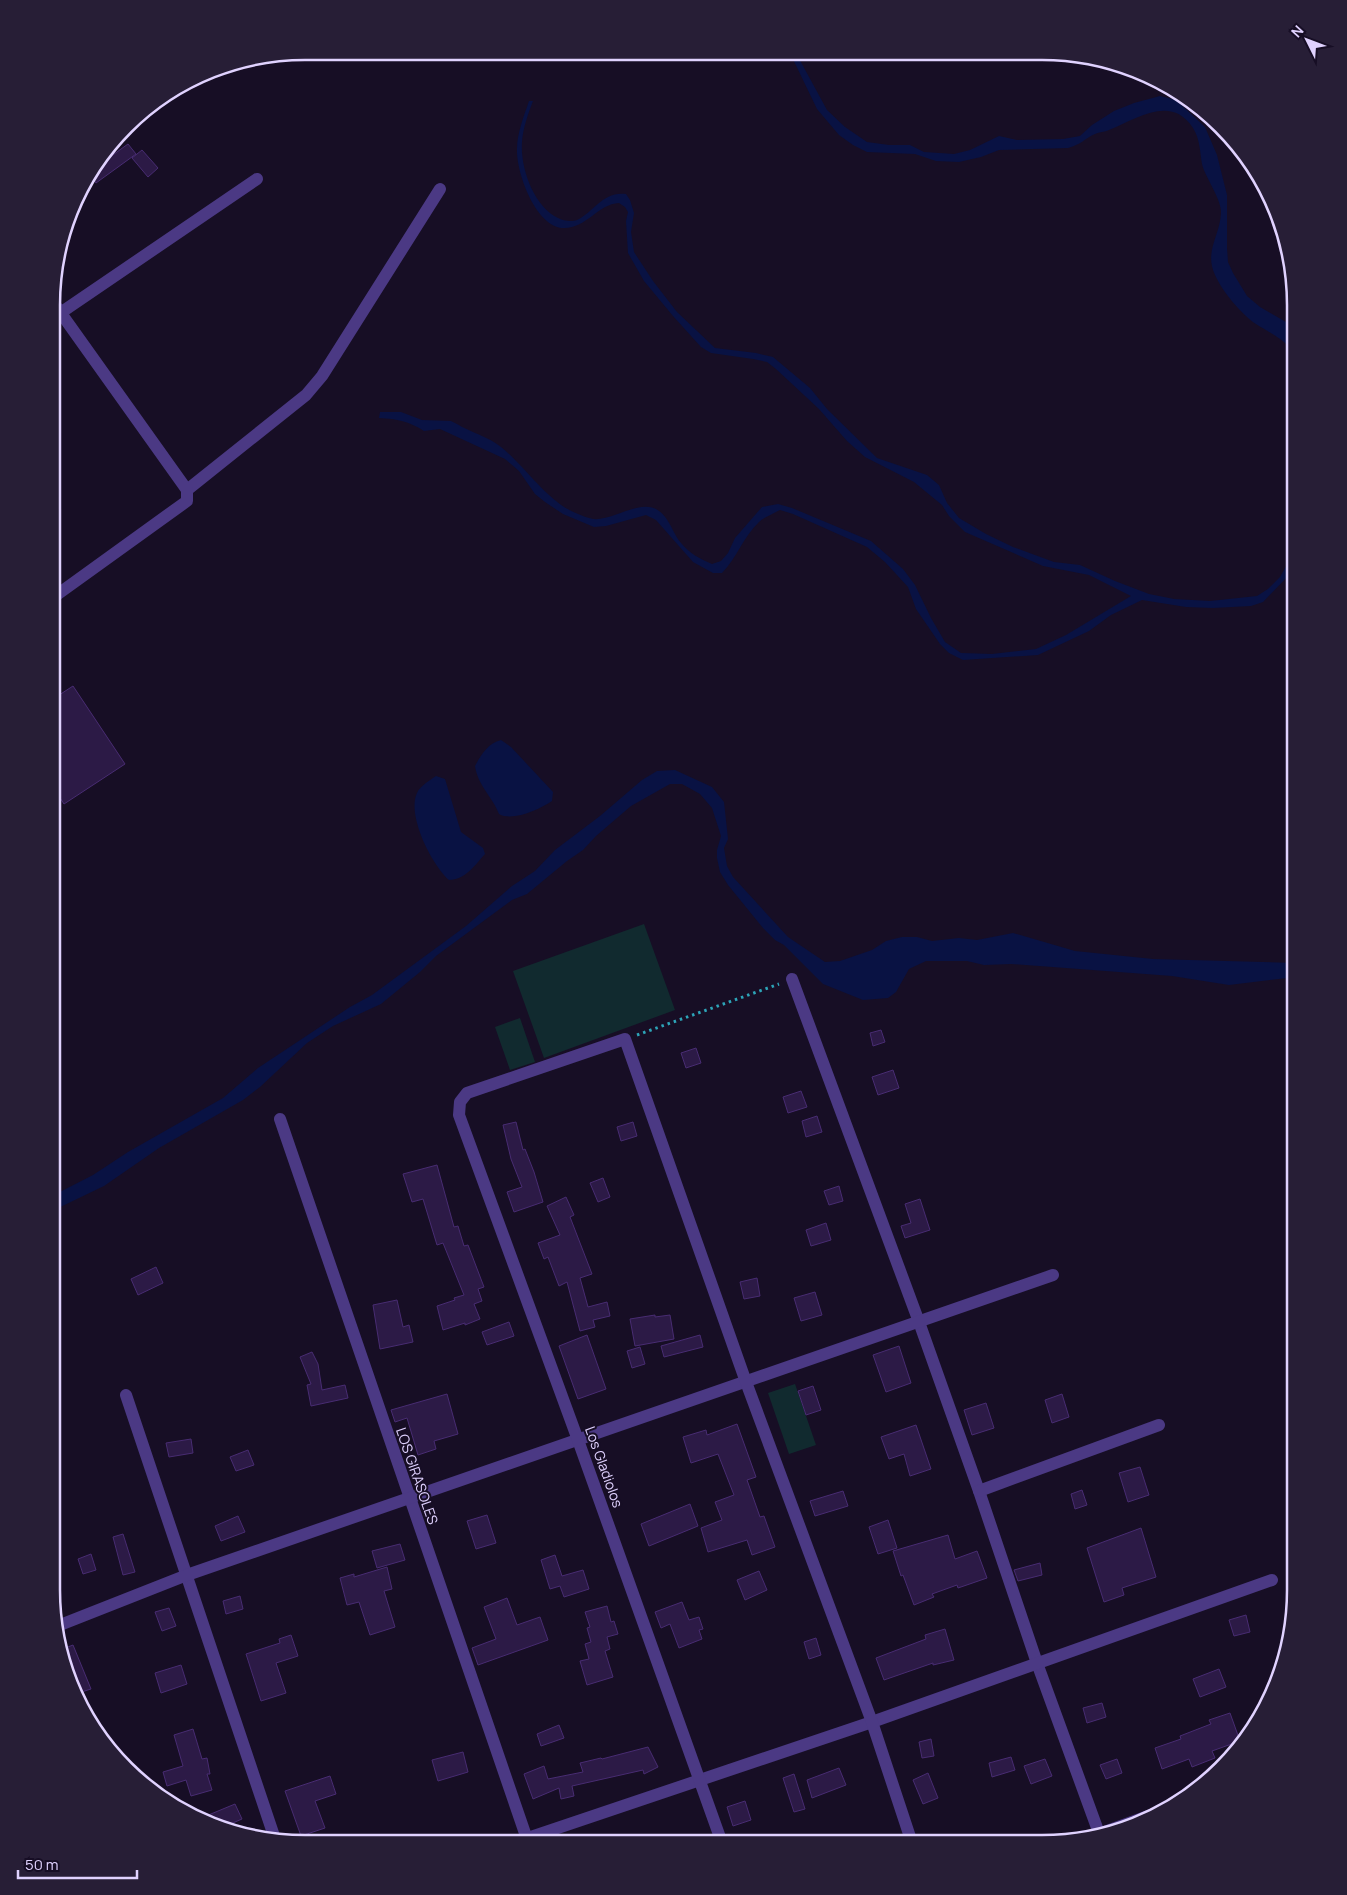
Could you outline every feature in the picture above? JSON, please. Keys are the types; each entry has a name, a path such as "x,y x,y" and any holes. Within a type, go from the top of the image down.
{"street":[{"path":"60,307 257,179"},
{"path":"187,490 306,395 322,376 440,189"},
{"path":"60,315 187,490 187,501 60,593"},
{"path":"792,979 919,1322 1037,1663 1098,1828"},
{"path":"625,1039 746,1382 872,1722 909,1835"},
{"name":"Los Gladiolos","path":"625,1039 467,1093 460,1102 459,1115 719,1835"},
{"name":"LOS GIRASOLES","path":"280,1119 522,1835"},
{"path":"62,1624 187,1575 1053,1276"},
{"path":"126,1395 273,1833"},
{"path":"979,1491 1159,1425"},
{"path":"541,1835 700,1779 872,1722 1272,1580"}],"path":[{"path":"625,1039 792,979"}],"green space":[{"path":"644,924 675,1010 544,1058 513,971"},
{"path":"520,1018 535,1062 510,1070 495,1027"},
{"path":"795,1384 816,1445 789,1454 768,1393"}],"shaded area":[{"path":"793,60 800,60 827,110 845,127 867,142 910,145 924,152 954,154 970,150 999,136 1017,140 1063,139 1080,136 1092,125 1114,111 1134,103 1160,96 1176,100 1205,127 1217,155 1227,195 1228,262 1247,296 1260,307 1287,323 1287,345 1245,315 1227,295 1215,275 1211,258 1220,221 1221,208 1202,164 1195,132 1184,118 1175,112 1153,112 1095,134 1068,148 999,150 981,157 959,162 936,161 915,154 867,152 839,135 817,109"},
{"path":"529,101 533,101 523,137 523,163 530,186 549,213 562,220 575,221 605,199 618,194 626,194 634,213 631,232 634,252 677,312 715,348 773,357 810,388 827,409 877,458 927,475 939,485 947,503 959,518 986,534 1013,547 1054,562 1080,565 1149,594 1174,599 1210,601 1257,596 1268,589 1280,577 1287,565 1287,577 1263,602 1251,606 1186,607 1142,600 1111,615 1089,631 1038,655 963,660 949,653 940,644 916,609 908,587 885,562 867,547 793,514 780,510 761,520 753,528 722,573 713,573 693,562 656,520 646,515 606,526 594,527 563,514 545,502 535,494 519,471 505,459 440,429 424,431 403,421 379,418 380,412 401,412 422,420 451,421 485,437 496,443 510,455 557,502 587,518 600,519 641,507 656,509 664,516 684,547 712,564 721,561 728,553 735,538 762,507 778,504 792,508 871,541 903,569 915,585 945,642 961,653 992,654 1036,649 1066,635 1131,596 1089,575 1043,566 965,532 949,516 942,505 914,482 865,457 847,441 819,409 767,362 711,353 701,347 644,281 628,253 626,221 628,212 625,207 619,203 612,204 572,227 554,226 545,219 530,197 520,171 517,149 521,125"},
{"path":"501,740 511,747 553,792 552,801 541,808 519,816 499,814 479,779 475,766 482,754 492,744"},
{"path":"675,770 712,787 724,802 728,839 724,848 727,866 733,877 788,937 825,962 840,961 872,950 886,941 902,937 917,937 932,941 959,938 977,940 1013,933 1075,951 1153,959 1287,963 1287,978 1229,985 1172,976 1011,964 984,965 967,961 926,961 909,969 896,992 888,998 863,1000 823,984 784,945 775,940 763,928 728,885 720,872 717,850 721,836 712,808 700,794 682,784 670,784 631,806 596,836 583,850 527,894 512,900 436,956 420,972 381,1004 333,1026 307,1043 260,1087 243,1100 159,1148 104,1186 60,1207 60,1192 93,1175 128,1152 223,1098 258,1068 350,1007 372,995 466,926 512,886 535,871 555,850 600,816 642,780 657,771"},
{"path":"436,776 445,779 461,832 483,848 485,854 465,875 449,880 442,873 428,851 422,838 415,812 415,801 418,791"}],"building":[{"path":"128,144 136,154 96,183 94,181 111,157"},
{"path":"142,150 158,168 148,177 132,158"},
{"path":"73,686 125,764 64,804 60,798 60,694"},
{"path":"881,1030 885,1042 873,1046 870,1033"},
{"path":"696,1048 701,1063 686,1068 681,1053"},
{"path":"893,1070 899,1088 878,1095 872,1077"},
{"path":"801,1091 807,1107 788,1113 783,1097"},
{"path":"817,1116 822,1132 806,1137 802,1121"},
{"path":"516,1122 523,1150 525,1149 534,1172 543,1202 514,1212 507,1192 522,1187 511,1159 503,1125"},
{"path":"633,1122 637,1136 621,1141 617,1127"},
{"path":"437,1165 454,1227 458,1226 464,1246 468,1245 484,1287 478,1289 482,1301 474,1304 480,1319 443,1330 437,1306 464,1295 443,1243 437,1245 423,1199 412,1202 403,1174"},
{"path":"603,1178 610,1197 598,1202 590,1183"},
{"path":"839,1186 843,1201 829,1205 824,1191"},
{"path":"566,1197 574,1215 570,1217 592,1274 580,1278 588,1307 607,1302 610,1316 593,1320 595,1327 580,1331 567,1282 559,1286 548,1257 544,1259 538,1243 560,1235 547,1206"},
{"path":"920,1199 930,1230 905,1238 901,1226 911,1223 905,1204"},
{"path":"826,1223 831,1240 811,1246 806,1230"},
{"path":"156,1267 163,1283 138,1295 131,1279"},
{"path":"757,1278 760,1296 744,1299 740,1282"},
{"path":"815,1292 822,1315 801,1321 794,1298"},
{"path":"397,1300 403,1327 409,1325 413,1342 380,1349 373,1305"},
{"path":"655,1315 655,1317 670,1315 674,1339 635,1346 630,1319"},
{"path":"509,1322 514,1336 487,1345 482,1332"},
{"path":"587,1335 606,1389 578,1399 559,1346"},
{"path":"700,1335 703,1347 664,1357 661,1346"},
{"path":"899,1346 911,1383 886,1392 873,1355"},
{"path":"640,1347 645,1364 632,1368 627,1351"},
{"path":"312,1352 318,1364 322,1390 345,1385 348,1398 311,1406 307,1385 311,1384 300,1357"},
{"path":"813,1386 821,1410 806,1415 798,1391"},
{"path":"447,1394 458,1434 434,1441 436,1449 418,1455 407,1418 395,1422 391,1410"},
{"path":"1062,1394 1069,1417 1052,1423 1045,1400"},
{"path":"986,1403 994,1428 972,1435 964,1410"},
{"path":"737,1424 756,1477 747,1480 760,1517 764,1516 775,1547 752,1555 747,1540 708,1552 701,1528 722,1520 715,1502 734,1495 718,1454 691,1463 683,1437 706,1430 707,1435"},
{"path":"916,1425 931,1469 910,1476 904,1454 889,1459 881,1437"},
{"path":"191,1439 193,1453 169,1457 166,1443"},
{"path":"248,1450 254,1465 236,1471 230,1457"},
{"path":"1140,1467 1149,1495 1128,1502 1119,1473"},
{"path":"1082,1490 1087,1505 1075,1509 1071,1494"},
{"path":"843,1491 848,1506 815,1516 810,1501"},
{"path":"690,1504 698,1526 649,1546 641,1524"},
{"path":"487,1515 496,1543 476,1549 467,1521"},
{"path":"238,1516 245,1532 221,1541 215,1526"},
{"path":"888,1520 897,1548 878,1554 869,1527"},
{"path":"1141,1528 1156,1577 1122,1588 1124,1595 1104,1602 1087,1548"},
{"path":"123,1534 135,1572 123,1575 113,1537"},
{"path":"948,1535 955,1559 977,1551 987,1578 958,1588 957,1585 932,1594 934,1597 914,1605 903,1575 901,1576 893,1551"},
{"path":"400,1544 405,1560 377,1568 372,1551"},
{"path":"91,1554 96,1570 83,1574 78,1559"},
{"path":"555,1555 562,1576 583,1570 589,1589 564,1597 560,1586 550,1589 541,1560"},
{"path":"1040,1563 1042,1575 1018,1581 1014,1570"},
{"path":"387,1567 392,1589 384,1591 395,1627 370,1635 359,1602 347,1605 340,1578 354,1574 354,1577"},
{"path":"759,1571 767,1590 745,1600 737,1580"},
{"path":"240,1596 243,1609 226,1614 223,1601"},
{"path":"507,1598 517,1625 540,1617 548,1640 478,1665 472,1648 496,1639 484,1607"},
{"path":"682,1602 689,1620 699,1617 703,1629 699,1630 702,1639 679,1648 670,1624 661,1628 655,1612"},
{"path":"607,1606 611,1622 614,1621 618,1634 607,1637 610,1649 605,1651 613,1677 587,1685 580,1661 589,1659 585,1644 591,1642 587,1628 590,1627 585,1612"},
{"path":"169,1608 176,1626 162,1631 155,1612"},
{"path":"1246,1615 1250,1632 1234,1636 1229,1620"},
{"path":"945,1629 954,1660 933,1665 933,1663 884,1680 876,1658 926,1639 925,1635"},
{"path":"291,1635 298,1656 276,1663 286,1693 261,1701 246,1654 280,1643 279,1639"},
{"path":"816,1638 821,1655 809,1659 804,1642"},
{"path":"73,1645 91,1689 82,1692 67,1647"},
{"path":"181,1665 187,1684 161,1693 155,1673"},
{"path":"1219,1669 1226,1687 1200,1697 1193,1679"},
{"path":"1102,1703 1106,1717 1087,1723 1083,1708"},
{"path":"1230,1713 1238,1736 1232,1744 1212,1751 1215,1758 1192,1767 1189,1759 1162,1769 1155,1748 1181,1739 1180,1736 1211,1724 1209,1720"},
{"path":"559,1725 564,1738 541,1746 537,1734"},
{"path":"193,1729 202,1759 207,1758 210,1774 207,1774 212,1790 191,1796 186,1780 167,1786 163,1772 183,1766 174,1735"},
{"path":"931,1739 934,1756 922,1758 919,1742"},
{"path":"648,1747 658,1767 644,1774 643,1770 572,1786 574,1796 561,1799 559,1788 533,1799 524,1774 544,1766 548,1779 583,1772 580,1763"},
{"path":"463,1752 468,1772 438,1781 432,1760"},
{"path":"1011,1757 1015,1770 992,1777 989,1763"},
{"path":"1045,1759 1052,1776 1031,1784 1024,1766"},
{"path":"1117,1759 1122,1773 1106,1779 1100,1765"},
{"path":"839,1768 846,1785 812,1798 807,1780"},
{"path":"928,1773 938,1798 923,1804 913,1780"},
{"path":"794,1774 805,1809 794,1812 783,1778"},
{"path":"330,1776 336,1794 315,1801 325,1828 301,1835 285,1791"},
{"path":"745,1801 751,1820 733,1826 727,1807"},
{"path":"235,1804 242,1819 232,1824 209,1815"}]}
